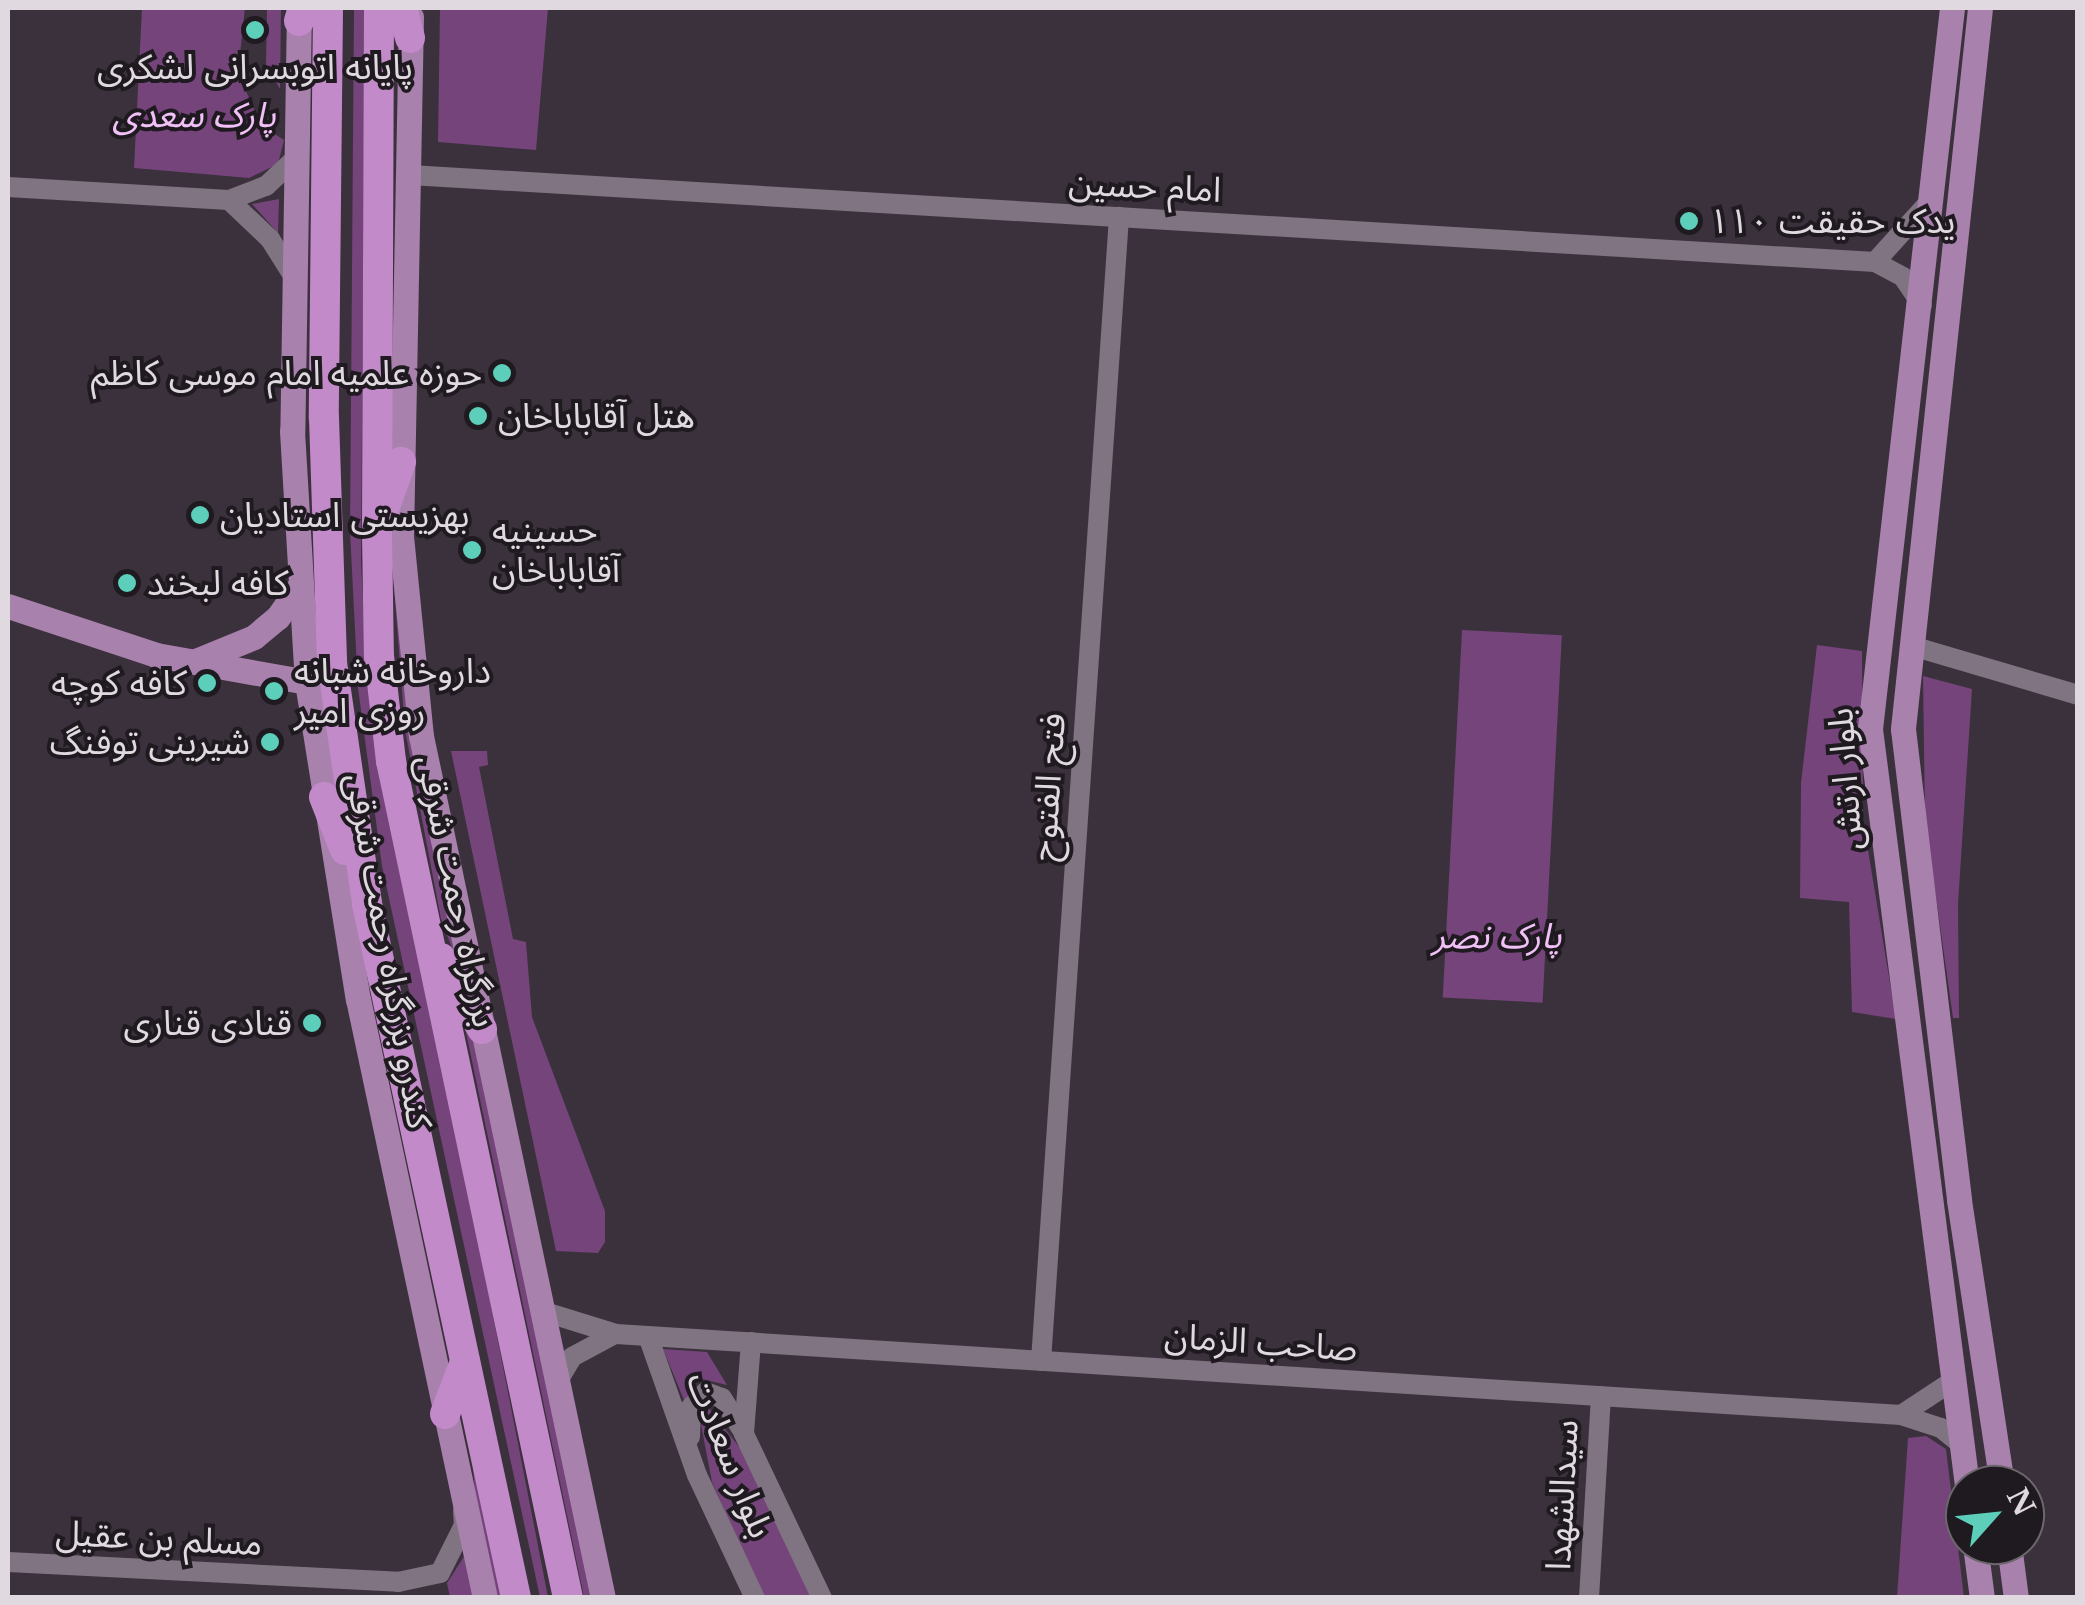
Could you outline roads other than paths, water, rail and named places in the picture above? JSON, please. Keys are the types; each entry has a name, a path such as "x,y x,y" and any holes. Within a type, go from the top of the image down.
{"highway":[{"path":"328,8 327,576 332,663 367,904 516,1598"},
{"name":"بزرگراه رحمت شرقی","path":"378,8 376,534 379,656 391,762 568,1598"},
{"path":"402,8 411,23"},
{"path":"376,534 400,462"},
{"path":"324,796 367,904"},
{"path":"426,932 482,1030"},
{"path":"444,1414 465,1362"}],"main road":[{"name":"بلوار ارتش","path":"1952,8 1922,306 1870,729 1964,1465"},
{"name":"بلوار ارتش","path":"1980,8 1903,729 1906,784 1999,1465"},
{"name":"کندرو بزرگراه رحمت شرقی","path":"300,12 292,431 307,682 358,999 485,1598"},
{"name":"کندرو بزرگراه رحمت شرقی","path":"411,23 400,462 421,736 603,1598"},
{"path":"193,662 254,637 278,617 301,584"},
{"path":"8,606 193,662 307,682"},
{"path":"1978,1565 1982,1598"},
{"path":"2012,1565 2016,1598"}],"street":[{"path":"8,187 229,200 259,190 296,158"},
{"name":"امام حسین","path":"410,175 1875,262"},
{"path":"1922,306 1903,277 1875,262 1932,198"},
{"path":"229,200 270,239 294,277"},
{"name":"فتح الفتوح","path":"1041,1361 1119,217"},
{"path":"1912,646 2078,695"},
{"path":"542,1312 616,1334"},
{"path":"556,1384 572,1357 616,1334"},
{"name":"صاحب الزمان","path":"616,1334 1901,1415 1940,1428 1962,1445"},
{"name":"بلوار سعادت","path":"648,1336 697,1475 754,1598"},
{"name":"بلوار سعادت","path":"751,1342 744,1434 822,1598"},
{"path":"1901,1415 1954,1380"},
{"path":"697,1475 688,1429 698,1395 722,1398 744,1434"},
{"name":"سیدالشهدا","path":"1589,1598 1601,1396"},
{"path":"434,1598 440,1574 464,1526 463,1496"},
{"name":"مسلم بن عقیل","path":"8,1562 398,1582 440,1574"},
{"path":"307,1578 358,1598"}],"place":[{"name":"پایانه اتوبسرانی لشکری","path":"255,30"},
{"name":"یدک حقیقت ۱۱۰","path":"1689,221"},
{"name":"حوزه علمیه امام موسی کاظم","path":"502,373"},
{"name":"هتل آقاباباخان","path":"478,416"},
{"name":"بهزیستی استادیان","path":"200,515"},
{"name":"حسینیه آقاباباخان","path":"472,550"},
{"name":"کافه لبخند","path":"127,583"},
{"name":"کافه کوچه","path":"207,683"},
{"name":"داروخانه شبانه روزی امیر","path":"274,691"},
{"name":"شیرینی توفنگ","path":"270,742"},
{"name":"قنادی قناری","path":"312,1023"}],"park label":[{"name":"پارک سعدی","path":"194,115"},
{"name":"پارک نصر","path":"1497,936"}]}
